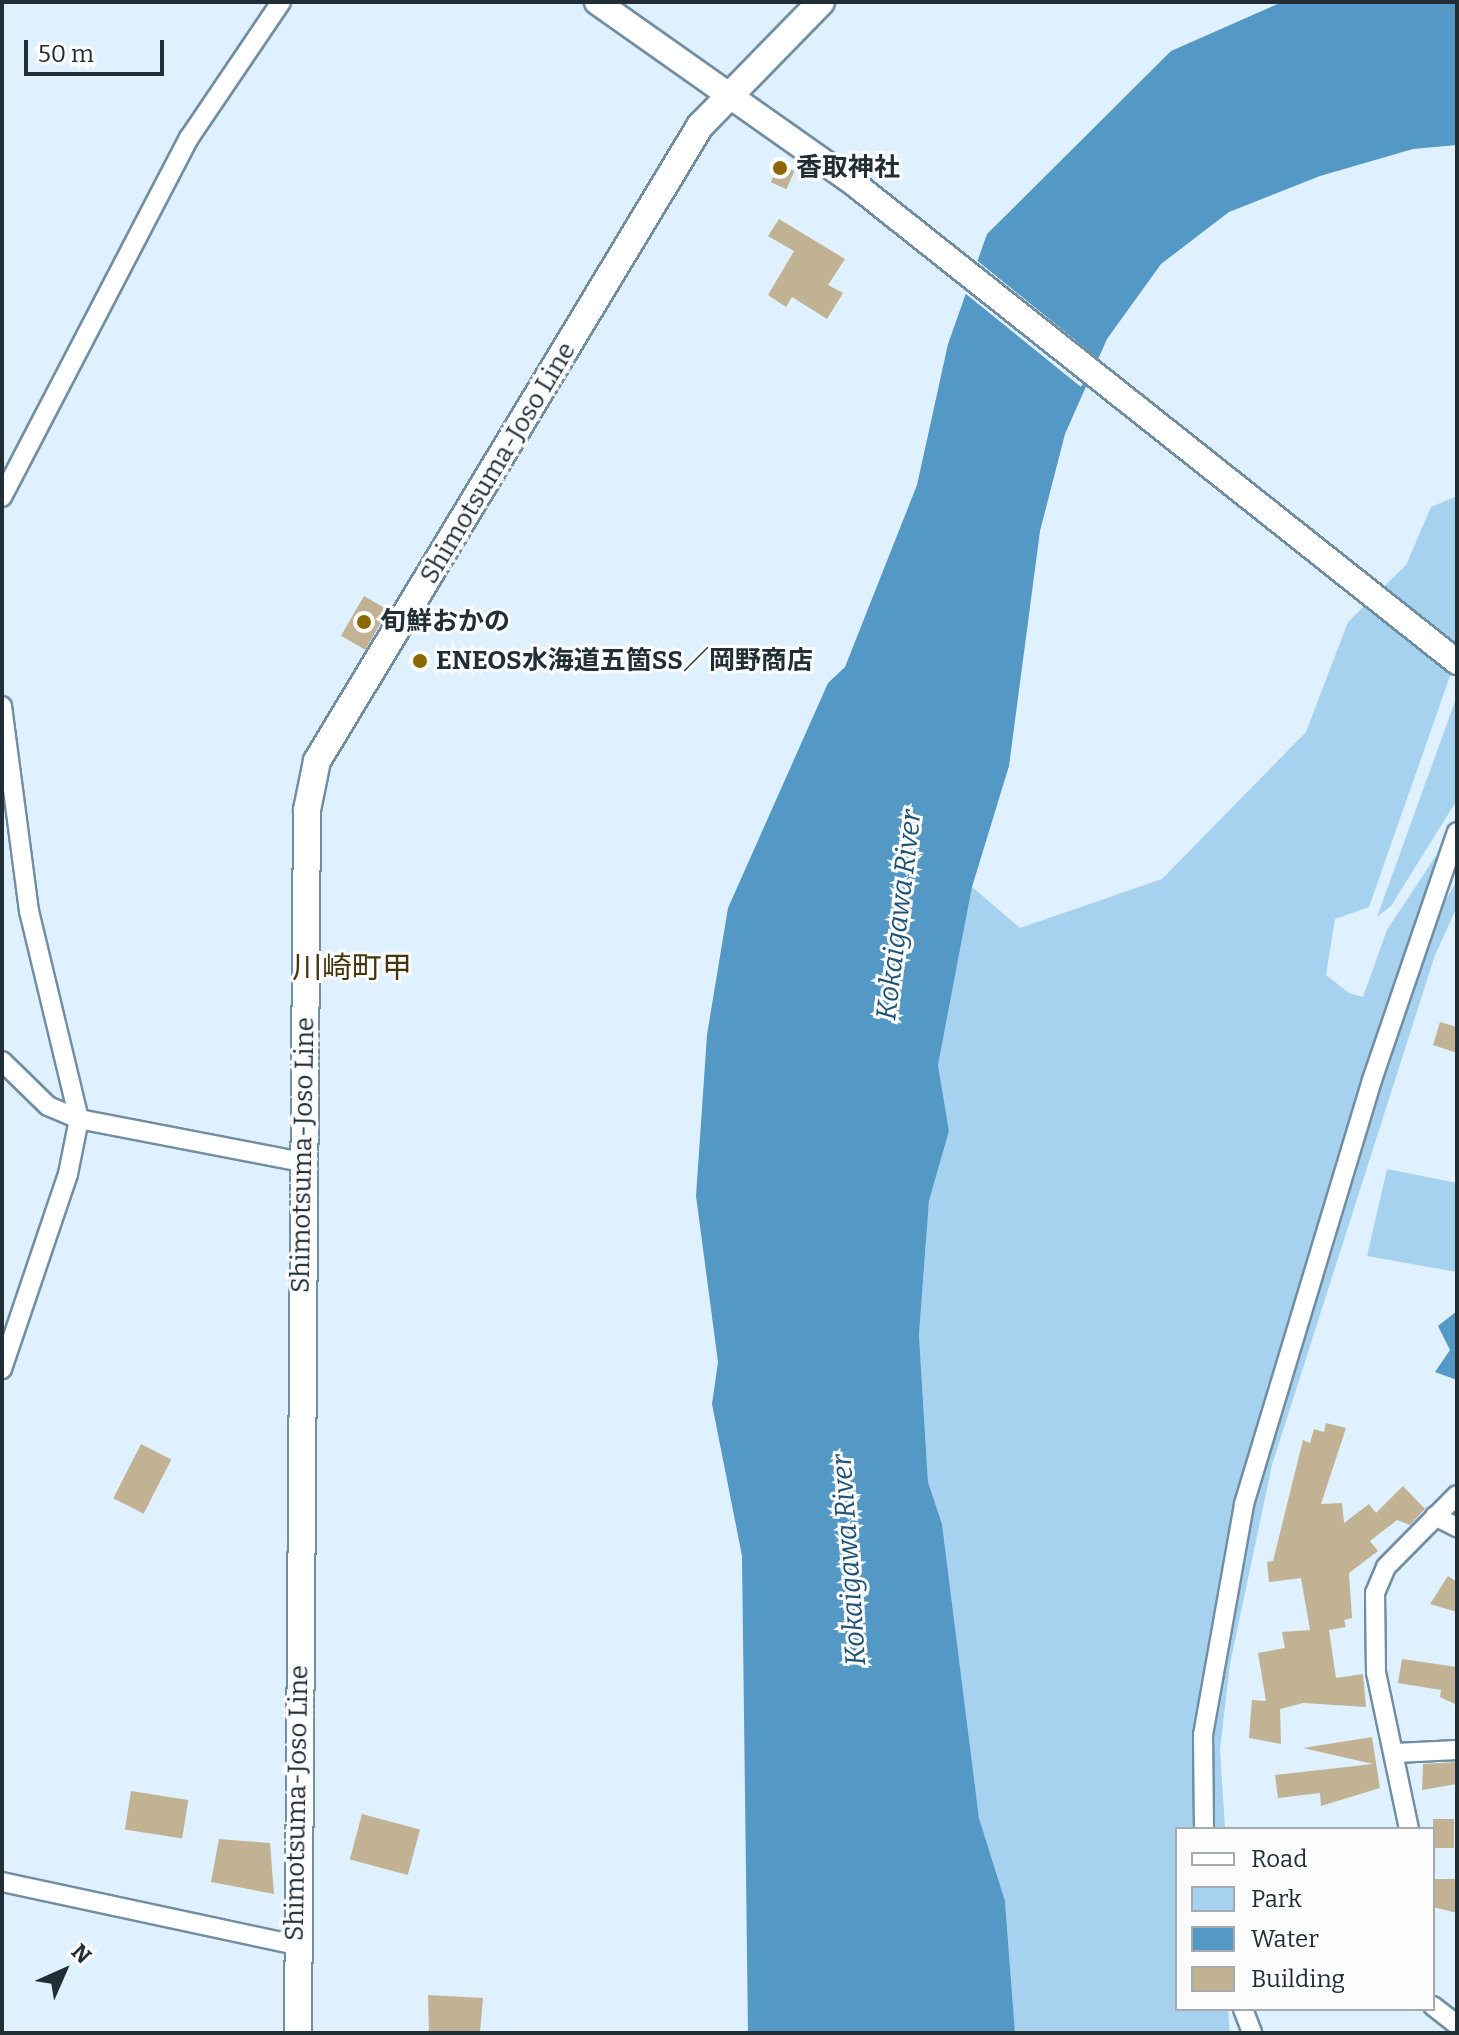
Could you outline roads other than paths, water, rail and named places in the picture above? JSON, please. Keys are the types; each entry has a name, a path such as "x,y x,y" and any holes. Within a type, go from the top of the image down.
{"main road":[{"name":"Shimotsuma-Joso Line","path":"298,2033 295,1945 307,810 317,761 700,126 729,92 821,2"}],"street":[{"path":"2,497 189,138 281,2"},
{"path":"597,2 729,92 941,251 1457,662"},
{"path":"2,706 29,911 79,1119 68,1174 2,1369"},
{"path":"1204,1827 1207,1704 1244,1504 1368,1095 1457,832"},
{"path":"2,1061 48,1106 79,1119 303,1162"},
{"path":"1409,1827 1396,1753 1376,1673 1375,1593 1386,1567 1457,1495"},
{"path":"1435,1516 1457,1527"},
{"path":"1396,1753 1457,1750"},
{"path":"2,1882 295,1945"},
{"path":"1435,2008 1457,2025"},
{"path":"1244,2011 1252,2033"}],"water":[{"name":"Kokaigawa River","path":"1282,2 1457,2 1457,145 1413,149 1320,176 1229,212 1161,264 1107,339 1065,434 1040,531 1009,766 972,887 938,1065 949,1131 929,1201 919,1335 928,1482 942,1524 979,1818 1005,1901 1015,2033 748,2033 742,1556 712,1404 718,1362 696,1196 707,1035 728,908 828,683 845,667 917,485 948,344 987,234 1171,51"},
{"path":"1457,1311 1457,1380 1435,1372 1450,1350 1438,1326"}],"place":[{"name":"香取神社","path":"780,168"},
{"name":"旬鮮おかの","path":"364,622"},
{"name":"ENEOS水海道五箇SS／岡野商店","path":"420,661"}],"district":[{"name":"川崎町甲","path":"352,968"}]}
